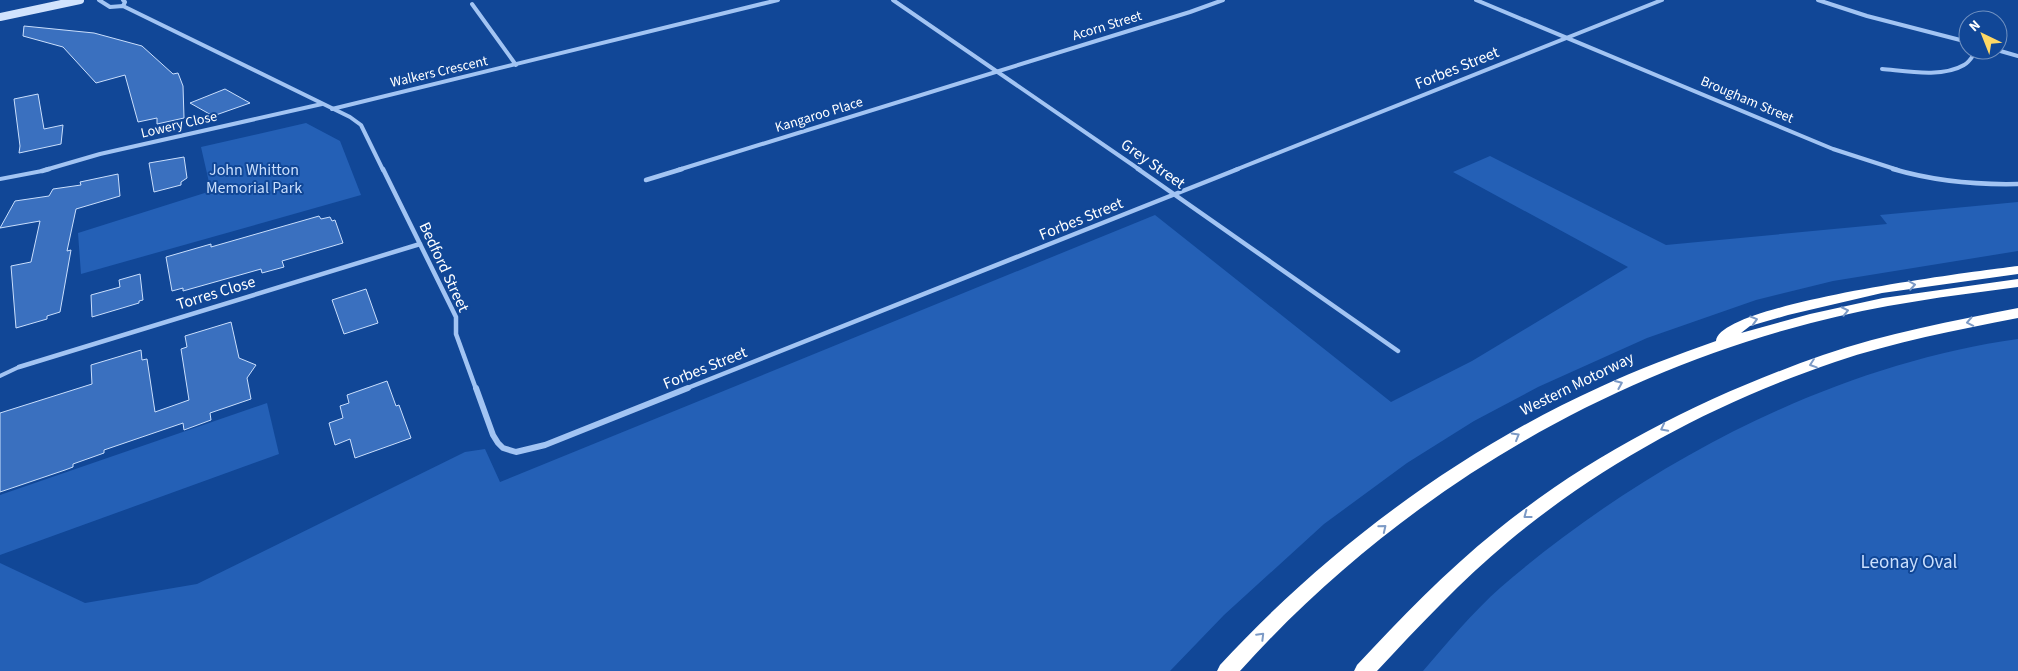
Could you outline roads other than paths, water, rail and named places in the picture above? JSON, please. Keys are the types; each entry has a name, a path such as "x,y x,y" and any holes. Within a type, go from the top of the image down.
{"highway":[{"path":"1713,347 1745,323 1785,310 1882,289 2018,270"},
{"name":"Western Motorway","path":"1227,671 1323,577 1394,518 1498,447 1575,404 1668,363 1713,347 1826,315 1885,302 2018,283"},
{"path":"1364,671 1414,616 1508,530 1554,495 1649,436 1736,393 1835,356 1948,326 2018,313"}],"main road":[{"path":"0,16 59,0"},
{"path":"0,16 80,0"}],"street":[{"path":"99,0 110,6 123,6 332,109"},
{"path":"123,0 125,2 123,6"},
{"name":"Walkers Crescent","path":"332,109 778,0"},
{"name":"Grey Street","path":"893,0 1398,351"},
{"name":"Acorn Street","path":"998,72 1223,0"},
{"name":"Brougham Street","path":"1476,0 1868,162 1908,174 1943,180 1985,185 2018,184"},
{"name":"Forbes Street","path":"508,452 522,452 545,445 1662,0"},
{"path":"1818,0 1867,16 1958,39"},
{"path":"472,4 516,65"},
{"path":"1882,69 1952,69 1969,60"},
{"name":"Kangaroo Place","path":"646,180 998,72"},
{"name":"Lowery Close","path":"42,171 100,154 322,104"},
{"name":"Bedford Street","path":"332,109 356,121 364,129 456,318 456,334 492,435 501,447 508,452"},
{"name":"Torres Close","path":"18,367 420,244"}],"lane":[{"path":"0,179 42,171"},
{"path":"0,376 18,367"}],"park label":[{"name":"John Whitton Memorial Park","path":"254,179"},
{"name":"Leonay Oval","path":"1909,562"}]}
